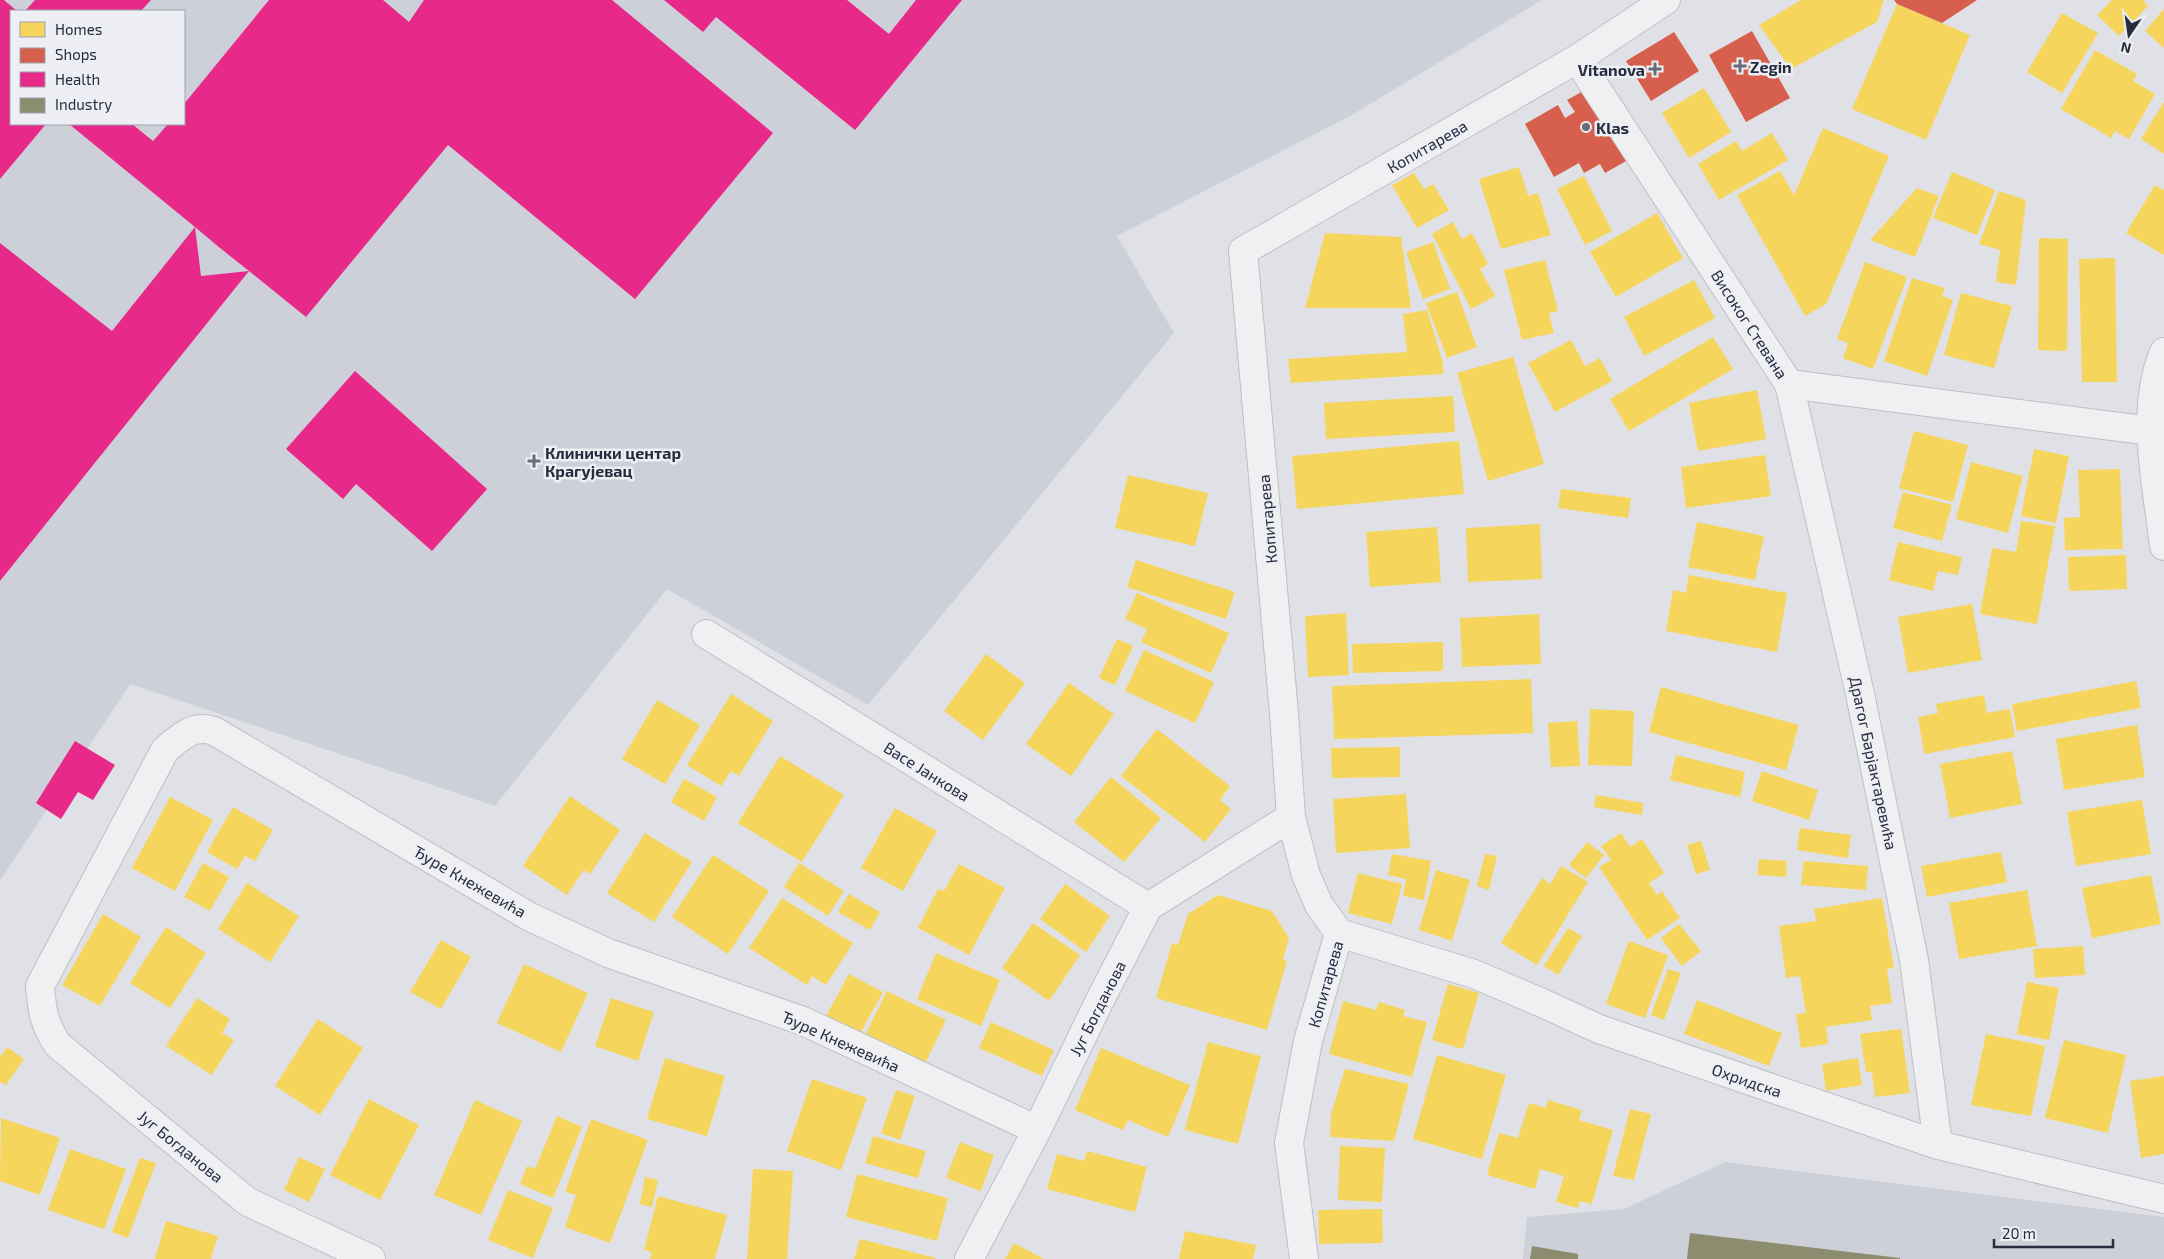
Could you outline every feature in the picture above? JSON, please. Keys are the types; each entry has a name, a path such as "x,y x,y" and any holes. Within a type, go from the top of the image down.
{"street":[{"name":"Копитарева","path":"1304,1259 1289,1143 1308,1041 1339,933 1319,906 1306,875 1291,817 1284,713 1243,251 1577,59 1666,0"},
{"name":"Високог Стевана","path":"1577,59 1789,384 2151,431"},
{"path":"2164,352 2154,395 2151,431 2164,546"},
{"name":"Драгог Барјактаревића","path":"1789,384 1860,694 1914,960 1938,1145"},
{"name":"Васе Јанкова","path":"706,634 1148,907"},
{"name":"Ђуре Кнежевића","path":"40,986 166,750 191,730 205,728 214,731 530,917 608,953 803,1021 1037,1130"},
{"path":"1148,907 1291,817"},
{"name":"Југ Богданова","path":"969,1259 1037,1130 1100,1000 1148,907"},
{"name":"Охридска","path":"1339,933 1474,974 1540,1002 1598,1030 1938,1145 2164,1199"},
{"name":"Југ Богданова","path":"40,986 42,1013 48,1030 58,1046 248,1202 371,1259"}],"shaded area":[{"name":"Клинички центар Крагујевац","path":"0,0 1542,0 1350,116 1117,236 1174,333 868,705 667,589 495,806 130,684 0,881"},
{"path":"1725,1162 2164,1217 2164,1259 1523,1259 1527,1217 1624,1209"}],"building: Homes":[{"path":"1801,0 1884,0 1877,22 1791,69 1759,25"},
{"path":"2112,0 2143,0 2148,6 2119,36 2097,15"},
{"path":"1897,4 1970,35 1926,140 1852,109"},
{"path":"2164,9 2164,48 2145,31"},
{"path":"2062,13 2098,33 2062,93 2027,72"},
{"path":"2095,50 2137,74 2133,81 2155,94 2129,139 2115,131 2111,138 2061,109"},
{"path":"1704,88 1731,132 1689,158 1662,113"},
{"path":"2164,102 2164,154 2141,139"},
{"path":"1823,128 1889,156 1826,304 1805,316 1737,195 1780,171 1794,195"},
{"path":"1772,133 1788,160 1719,200 1698,164 1736,141 1742,151"},
{"path":"1519,167 1528,196 1538,193 1551,235 1501,249 1479,179"},
{"path":"1952,172 1995,190 1977,235 1933,218"},
{"path":"1414,173 1424,189 1433,184 1449,210 1417,228 1392,185"},
{"path":"1584,176 1612,231 1585,245 1557,189"},
{"path":"2155,185 2164,190 2164,255 2126,233"},
{"path":"1917,188 1939,196 1915,257 1870,240"},
{"path":"1999,191 2026,200 2016,285 1996,282 2000,250 1979,244"},
{"path":"1657,213 1683,258 1616,297 1590,252"},
{"path":"1453,222 1462,239 1472,233 1488,264 1480,269 1495,296 1471,309 1432,234"},
{"path":"1325,233 1401,237 1411,308 1305,308"},
{"path":"2039,238 2068,239 2067,351 2038,350"},
{"path":"1433,242 1450,289 1423,299 1406,252"},
{"path":"2115,258 2117,382 2082,382 2079,259"},
{"path":"1545,260 1558,311 1549,313 1554,333 1522,340 1504,270"},
{"path":"1865,262 1907,277 1873,369 1843,358 1848,343 1837,339"},
{"path":"1912,278 1945,288 1942,296 1953,300 1927,376 1884,361"},
{"path":"1694,280 1715,318 1644,356 1624,317"},
{"path":"1457,292 1477,347 1447,358 1426,303"},
{"path":"1961,293 2012,306 1994,368 1944,355"},
{"path":"1427,310 1443,363 1443,374 1291,383 1288,359 1407,352 1403,314"},
{"path":"1713,337 1733,369 1629,431 1610,399"},
{"path":"1571,340 1585,366 1600,358 1612,381 1555,412 1528,363"},
{"path":"1513,357 1544,464 1488,481 1457,373"},
{"path":"1757,390 1766,439 1698,451 1689,403"},
{"path":"1453,396 1455,432 1326,439 1324,403"},
{"path":"1914,431 1968,445 1953,502 1899,488"},
{"path":"1459,441 1464,494 1297,509 1292,456"},
{"path":"2034,449 2069,456 2056,523 2021,516"},
{"path":"1765,455 1771,496 1686,508 1681,467"},
{"path":"1971,462 2023,476 2008,533 1956,519"},
{"path":"2120,469 2123,549 2065,550 2064,518 2080,517 2078,470"},
{"path":"1128,475 1208,493 1195,546 1115,528"},
{"path":"1561,489 1631,498 1628,518 1558,508"},
{"path":"1903,492 1952,505 1942,541 1893,528"},
{"path":"2021,521 2055,526 2037,624 1980,614 1992,548 2016,552"},
{"path":"1697,522 1764,536 1755,580 1688,567"},
{"path":"1540,524 1542,579 1468,582 1466,528"},
{"path":"1437,527 1441,582 1370,587 1366,532"},
{"path":"1898,542 1962,557 1958,575 1938,571 1933,591 1889,580"},
{"path":"2126,555 2127,589 2069,591 2068,557"},
{"path":"1136,560 1235,592 1226,619 1127,587"},
{"path":"1689,575 1787,593 1777,652 1666,631 1673,590 1686,593"},
{"path":"1137,593 1229,633 1211,673 1141,642 1147,629 1125,619"},
{"path":"1972,604 1982,660 1908,673 1898,617"},
{"path":"1346,613 1349,675 1308,677 1305,616"},
{"path":"1539,614 1541,664 1462,667 1460,618"},
{"path":"1117,639 1133,646 1115,685 1099,678"},
{"path":"1443,642 1443,671 1353,673 1352,644"},
{"path":"1144,650 1214,682 1195,723 1125,691"},
{"path":"986,654 1025,683 983,740 944,711"},
{"path":"1531,679 1533,733 1334,739 1332,686"},
{"path":"2136,681 2141,708 2017,731 2012,704"},
{"path":"1069,683 1114,714 1071,776 1026,744"},
{"path":"1661,687 1799,725 1786,770 1649,732"},
{"path":"731,694 773,721 739,776 731,771 721,786 687,765"},
{"path":"1984,695 1987,713 2010,709 2015,737 1924,754 1918,717 1938,713 1936,704"},
{"path":"657,700 700,725 665,784 622,759"},
{"path":"1590,709 1634,711 1632,766 1588,765"},
{"path":"1577,721 1580,766 1551,767 1548,723"},
{"path":"2137,725 2145,777 2064,790 2056,739"},
{"path":"1157,729 1230,786 1220,800 1231,809 1205,842 1121,776"},
{"path":"1400,747 1400,777 1332,778 1331,748"},
{"path":"2012,751 2022,804 1950,818 1940,764"},
{"path":"1676,755 1745,772 1740,797 1670,780"},
{"path":"780,756 844,795 802,862 738,823"},
{"path":"1762,771 1818,790 1809,820 1752,801"},
{"path":"1111,777 1161,818 1124,862 1074,822"},
{"path":"684,779 717,797 704,821 671,802"},
{"path":"1406,794 1410,848 1336,853 1333,799"},
{"path":"1596,795 1643,803 1642,815 1594,807"},
{"path":"570,796 620,830 590,874 584,870 567,895 523,866"},
{"path":"170,797 213,820 175,891 132,868"},
{"path":"2142,800 2151,854 2076,866 2067,812"},
{"path":"233,807 273,830 255,861 245,856 237,869 207,852"},
{"path":"895,808 937,831 903,891 861,868"},
{"path":"1800,828 1851,835 1848,858 1797,850"},
{"path":"645,833 692,862 654,922 607,893"},
{"path":"1621,833 1630,847 1642,839 1664,873 1649,883 1657,895 1662,891 1680,918 1647,940 1599,867 1611,860 1601,846"},
{"path":"1701,841 1710,870 1696,874 1687,845"},
{"path":"1587,842 1604,855 1586,878 1569,865"},
{"path":"2001,852 2007,882 1927,897 1921,866"},
{"path":"1392,854 1431,861 1424,900 1403,896 1406,879 1388,875"},
{"path":"1485,854 1497,856 1489,890 1477,886"},
{"path":"713,855 769,891 728,954 672,917"},
{"path":"1759,859 1787,861 1786,877 1757,875"},
{"path":"1804,861 1868,866 1866,890 1801,885"},
{"path":"203,863 229,877 210,911 184,897"},
{"path":"799,863 844,891 828,916 784,887"},
{"path":"959,864 1005,888 969,955 918,928 938,889 944,891"},
{"path":"1561,866 1588,882 1537,965 1501,943 1542,878 1550,884"},
{"path":"1436,870 1470,880 1452,941 1419,930"},
{"path":"1358,873 1402,884 1392,924 1348,913"},
{"path":"2151,875 2161,924 2092,938 2082,888"},
{"path":"247,883 299,916 270,962 218,929"},
{"path":"1065,884 1110,916 1086,952 1040,919"},
{"path":"2027,890 2037,946 1959,959 1949,903"},
{"path":"849,894 880,912 870,930 838,912"},
{"path":"1218,895 1272,911 1289,938 1283,959 1287,961 1267,1030 1156,998 1172,943 1178,945 1188,914"},
{"path":"782,898 853,943 826,985 812,976 807,985 749,948"},
{"path":"1882,898 1894,968 1887,969 1892,1003 1870,1006 1872,1020 1826,1027 1828,1044 1801,1048 1796,1014 1806,1013 1800,976 1786,978 1779,926 1816,921 1814,909"},
{"path":"103,914 141,937 100,1006 62,985"},
{"path":"1033,923 1080,955 1049,1001 1002,968"},
{"path":"1679,924 1701,951 1682,966 1661,938"},
{"path":"166,927 206,953 170,1008 130,983"},
{"path":"1568,928 1582,936 1558,975 1544,966"},
{"path":"441,940 471,957 441,1009 410,992"},
{"path":"1629,941 1668,955 1645,1018 1606,1004"},
{"path":"2083,946 2085,975 2035,978 2033,949"},
{"path":"936,953 1000,980 981,1026 917,999"},
{"path":"524,964 588,993 561,1052 497,1023"},
{"path":"1668,969 1681,973 1664,1020 1651,1015"},
{"path":"849,974 883,992 860,1034 826,1016"},
{"path":"2027,982 2059,988 2049,1040 2017,1034"},
{"path":"1448,984 1479,993 1463,1049 1432,1040"},
{"path":"887,991 946,1020 924,1066 864,1037"},
{"path":"197,998 230,1019 222,1033 234,1040 212,1075 166,1046"},
{"path":"611,998 654,1012 638,1061 595,1046"},
{"path":"1697,1000 1782,1033 1769,1066 1684,1034"},
{"path":"1343,1001 1376,1010 1379,1002 1405,1010 1403,1016 1427,1022 1412,1077 1329,1054"},
{"path":"318,1019 363,1048 320,1115 275,1086"},
{"path":"991,1022 1054,1050 1042,1076 979,1048"},
{"path":"1901,1029 1910,1093 1875,1097 1872,1072 1866,1072 1860,1034"},
{"path":"1986,1034 2045,1046 2031,1116 1971,1105"},
{"path":"2064,1040 2126,1055 2108,1133 2045,1118"},
{"path":"1208,1042 1261,1056 1238,1144 1185,1130"},
{"path":"7,1047 24,1059 6,1085 0,1082 0,1057"},
{"path":"1101,1048 1190,1085 1168,1137 1128,1120 1123,1130 1075,1110"},
{"path":"1437,1055 1506,1075 1482,1159 1413,1139"},
{"path":"665,1058 725,1076 707,1136 647,1119"},
{"path":"1858,1058 1862,1085 1826,1091 1822,1064"},
{"path":"1345,1069 1409,1084 1394,1141 1330,1137 1331,1114"},
{"path":"2164,1076 2164,1154 2141,1158 2130,1081"},
{"path":"812,1079 867,1098 841,1170 787,1151"},
{"path":"896,1090 915,1096 900,1140 881,1133"},
{"path":"369,1099 419,1125 380,1200 330,1175"},
{"path":"475,1100 522,1121 481,1215 434,1195"},
{"path":"1548,1100 1582,1110 1579,1120 1613,1130 1592,1204 1580,1201 1578,1208 1556,1202 1564,1176 1540,1169 1535,1189 1487,1175 1499,1133 1518,1138 1529,1103 1546,1108"},
{"path":"1630,1109 1651,1114 1634,1180 1613,1176"},
{"path":"557,1116 582,1127 553,1198 520,1184 527,1166 535,1169"},
{"path":"1,1118 60,1138 40,1195 0,1181"},
{"path":"591,1119 648,1140 610,1243 565,1227 576,1195 565,1192"},
{"path":"873,1136 926,1151 918,1178 865,1163"},
{"path":"960,1142 994,1155 981,1191 946,1178"},
{"path":"1340,1146 1385,1148 1382,1202 1338,1200"},
{"path":"70,1149 126,1169 104,1229 48,1210"},
{"path":"1087,1151 1147,1167 1135,1212 1047,1189 1057,1154 1084,1161"},
{"path":"299,1157 325,1169 309,1202 284,1190"},
{"path":"140,1158 156,1163 128,1238 112,1232"},
{"path":"753,1169 793,1171 787,1259 747,1259"},
{"path":"857,1174 948,1198 937,1241 846,1217"},
{"path":"645,1177 658,1180 652,1207 640,1204"},
{"path":"508,1190 553,1208 533,1258 488,1240"},
{"path":"658,1196 727,1215 715,1259 650,1259 652,1252 644,1250"},
{"path":"1382,1209 1383,1243 1319,1244 1318,1210"},
{"path":"166,1221 218,1236 211,1259 155,1259"},
{"path":"1185,1231 1256,1245 1253,1259 1179,1259"},
{"path":"860,1239 936,1258 936,1259 854,1259"},
{"path":"1014,1243 1044,1259 1005,1259"}],"building: Shops":[{"path":"1894,0 1977,0 1942,23 1897,4"},
{"path":"1752,31 1790,98 1746,122 1709,55"},
{"path":"1674,32 1699,71 1651,101 1626,61"},
{"path":"1587,89 1628,160 1605,173 1600,164 1584,173 1579,163 1554,177 1525,124 1558,105 1565,118 1575,112 1567,100"}],"building: Health":[{"path":"0,0 4,0 16,10 10,10 10,125 45,125 0,179"},
{"path":"35,0 151,0 142,10 26,10"},
{"path":"269,0 383,0 409,22 424,0 612,0 773,133 635,299 448,145 306,317 70,125 133,125 153,141 167,125 185,125 185,103"},
{"path":"664,0 847,0 889,34 916,0 962,0 855,130 716,17 703,32"},
{"path":"195,227 201,276 249,271 0,581 0,243 112,331"},
{"path":"355,371 487,489 432,551 356,484 343,499 286,449"},
{"path":"75,741 115,765 93,800 78,792 61,819 36,803"}],"building: Industry":[{"path":"1690,1233 1900,1258 1900,1259 1687,1259"},
{"path":"1532,1246 1578,1254 1578,1259 1530,1259"}],"place":[{"name":"Zegin","path":"1740,66"},
{"name":"Vitanova","path":"1655,69"},
{"name":"Klas","path":"1586,127"},
{"name":"Клинички центар Крагујевац","path":"534,461"}]}
